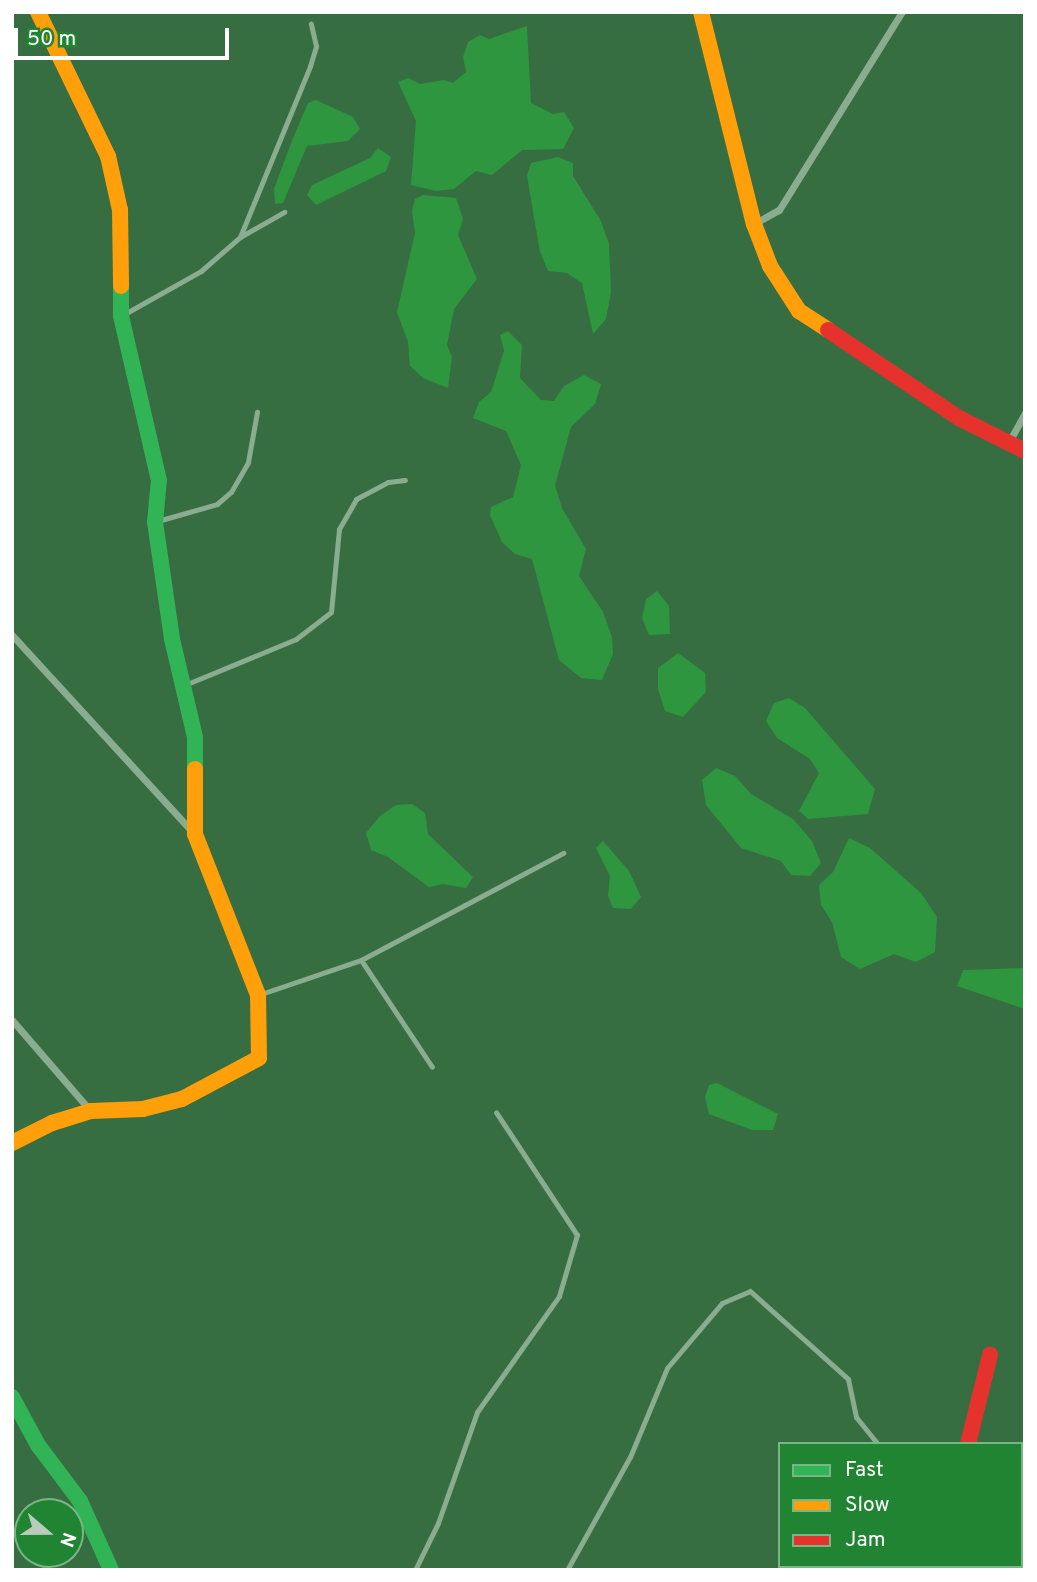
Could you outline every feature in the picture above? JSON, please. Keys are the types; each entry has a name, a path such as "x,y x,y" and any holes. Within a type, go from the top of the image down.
{"street":[{"path":"38,12 108,156 120,211 121,316 159,480 155,522 172,639 195,737 195,834"},
{"path":"701,12 754,224 770,266 799,311 959,418 1025,451"},
{"path":"754,224 779,210 902,12"},
{"path":"1009,442 1025,413"},
{"path":"12,635 195,834 258,995 259,1058 182,1099 143,1109 91,1111 52,1123 12,1143"},
{"path":"12,1020 91,1111"},
{"path":"968,1442 990,1354"},
{"path":"12,1397 38,1446 80,1501 111,1570"}],"lane":[{"path":"240,237 310,66 316,46 311,24"},
{"path":"121,316 201,271 240,237 284,212"},
{"path":"155,522 217,503 231,492 248,463 257,412"},
{"path":"184,686 296,639 331,612 339,529 356,499 388,482 405,480"},
{"path":"258,995 361,960 563,853"},
{"path":"361,960 432,1067"},
{"path":"415,1570 438,1523 477,1412 559,1296 578,1235 496,1112"},
{"path":"567,1570 630,1457 667,1368 722,1303 750,1291 848,1379 856,1417 876,1442"}],"green space":[{"path":"527,26 531,103 553,114 564,112 574,128 563,149 522,150 492,175 476,171 454,189 436,191 411,185 416,121 398,82 408,78 420,84 444,80 453,83 466,72 463,57 468,42 480,35 489,39"},
{"path":"316,100 353,117 360,129 348,141 307,146 283,203 275,204 274,189 293,138 308,103"},
{"path":"378,148 391,157 386,171 316,205 307,195 312,185 370,158"},
{"path":"558,157 573,163 573,176 601,221 609,244 611,292 606,319 593,334 582,283 567,273 548,271 540,252 527,176 531,163"},
{"path":"423,195 456,198 463,219 458,235 477,279 454,309 447,345 452,357 448,388 423,378 410,366 408,342 397,312 415,233 412,211 415,199"},
{"path":"508,331 522,345 520,378 541,400 554,401 564,386 584,375 601,384 595,404 571,427 555,485 562,508 586,549 579,576 603,612 612,637 613,654 602,680 581,678 559,660 532,559 515,554 502,542 490,515 491,507 513,497 521,465 506,431 473,418 479,402 491,392 504,351 500,335"},
{"path":"657,591 669,606 670,634 649,635 642,618 646,599"},
{"path":"678,653 705,673 706,692 683,717 665,711 658,689 658,668"},
{"path":"789,698 805,708 875,789 868,814 808,819 799,811 819,773 810,759 777,738 766,721 774,703"},
{"path":"716,768 735,776 751,794 793,819 812,841 821,863 810,876 791,875 781,861 741,848 706,805 702,780"},
{"path":"412,804 425,813 428,834 473,877 466,888 443,884 429,887 388,857 371,850 366,833 380,816 396,805"},
{"path":"849,838 870,848 921,893 937,917 935,952 916,962 894,954 860,969 841,957 832,922 821,905 819,885 833,872"},
{"path":"603,841 629,871 641,897 631,909 613,908 608,896 610,876 596,848"},
{"path":"1025,968 1025,1009 957,986 963,970"},
{"path":"717,1083 778,1114 773,1130 752,1130 709,1114 705,1097 709,1085"}],"traffic: fast":[{"path":"121,286 121,316 159,480 155,522 172,639 195,737 195,769"},
{"path":"12,1397 38,1445 80,1501 111,1570"}],"traffic: slow":[{"path":"38,12 108,156 120,210 121,286"},
{"path":"701,12 754,224 770,266 799,311 828,330"},
{"path":"12,1143 52,1123 91,1111 143,1109 182,1099 259,1058 258,995 195,834 195,769"}],"traffic: jam":[{"path":"828,330 959,418 1025,451"},
{"path":"968,1442 990,1355"}]}
